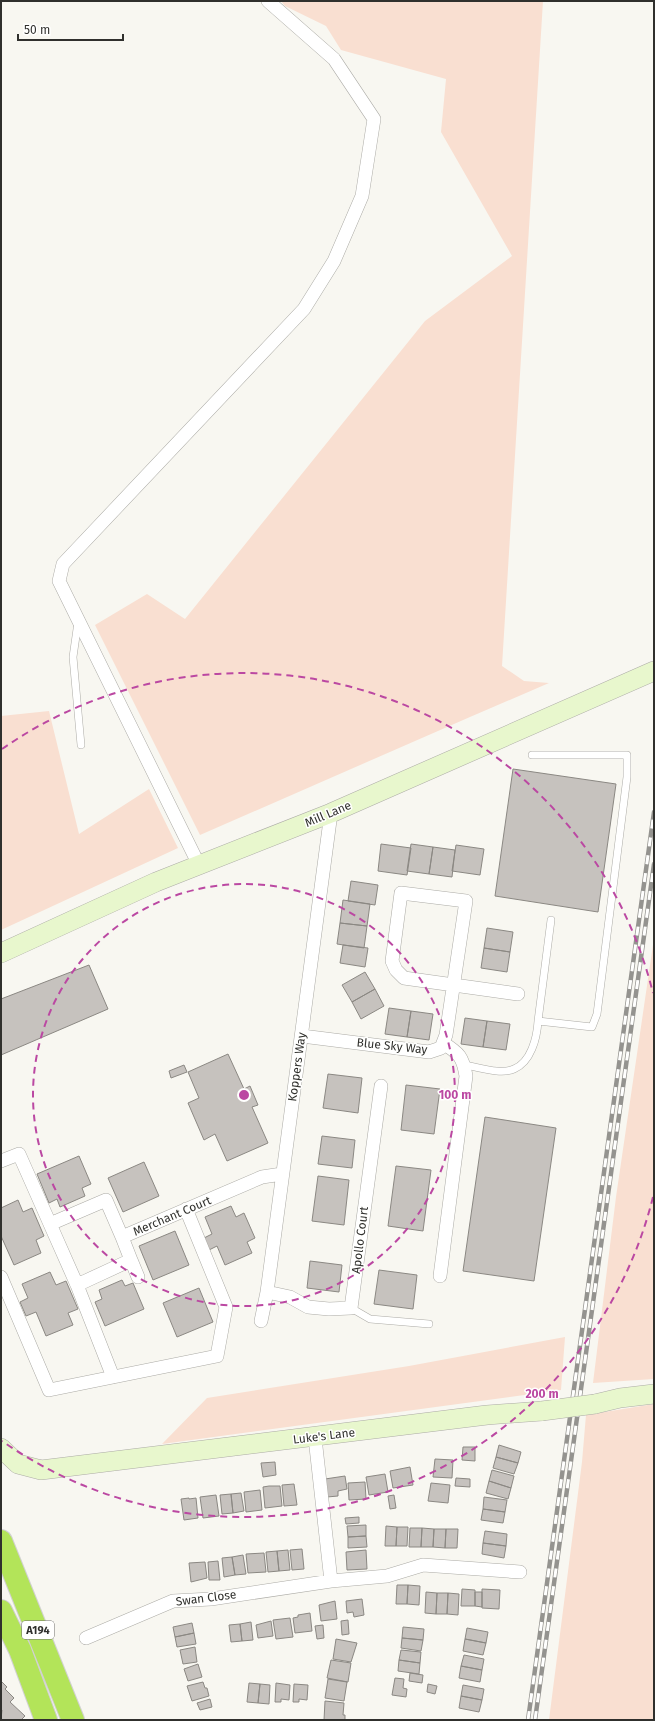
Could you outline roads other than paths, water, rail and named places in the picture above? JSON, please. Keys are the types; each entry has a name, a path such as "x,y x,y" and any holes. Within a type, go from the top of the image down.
{"highway":[{"name":"A194","path":"1,1541 73,1720"},
{"name":"A194","path":"1,1611 20,1650 46,1720"}],"main road":[{"name":"Mill Lane","path":"1,953 156,882 331,813 654,672"},
{"name":"Luke's Lane","path":"1,1448 18,1464 41,1470 315,1438 487,1415 542,1411 654,1394"}],"street":[{"path":"200,865 59,581 63,564 304,309 334,261 362,196 374,120 334,59 268,1"},
{"name":"Koppers Way","path":"261,1321 267,1292 331,813"},
{"name":"Blue Sky Way","path":"302,1036 429,1052 441,1048 446,1035 454,985 466,901 401,893 392,961 396,970 404,978 454,985"},
{"path":"454,985 518,994"},
{"path":"440,1276 466,1076 464,1061 455,1051 443,1043"},
{"name":"Apollo Court","path":"351,1308 381,1086"},
{"path":"1,1162 18,1154 77,1286 113,1377"},
{"name":"Merchant Court","path":"138,1277 122,1237 262,1177 282,1174"},
{"path":"50,1224 106,1200 122,1237"},
{"path":"1,1277 49,1390 217,1356 226,1307 186,1209"},
{"path":"77,1286 131,1260"},
{"path":"267,1292 290,1298 308,1307 329,1309 351,1308"},
{"path":"315,1438 331,1581"},
{"name":"Swan Close","path":"86,1638 173,1601 211,1599 331,1581 387,1576 423,1565 520,1572"}],"lane":[{"path":"79,620 73,657 81,745"},
{"path":"532,755 627,755 627,777 597,1014 592,1027 538,1021"},
{"path":"464,1065 501,1071 514,1069 530,1056 537,1029 551,920"},
{"path":"351,1308 370,1319 429,1324"}],"railway":[{"path":"528,1720 654,812"},
{"path":"535,1720 654,864"}]}
